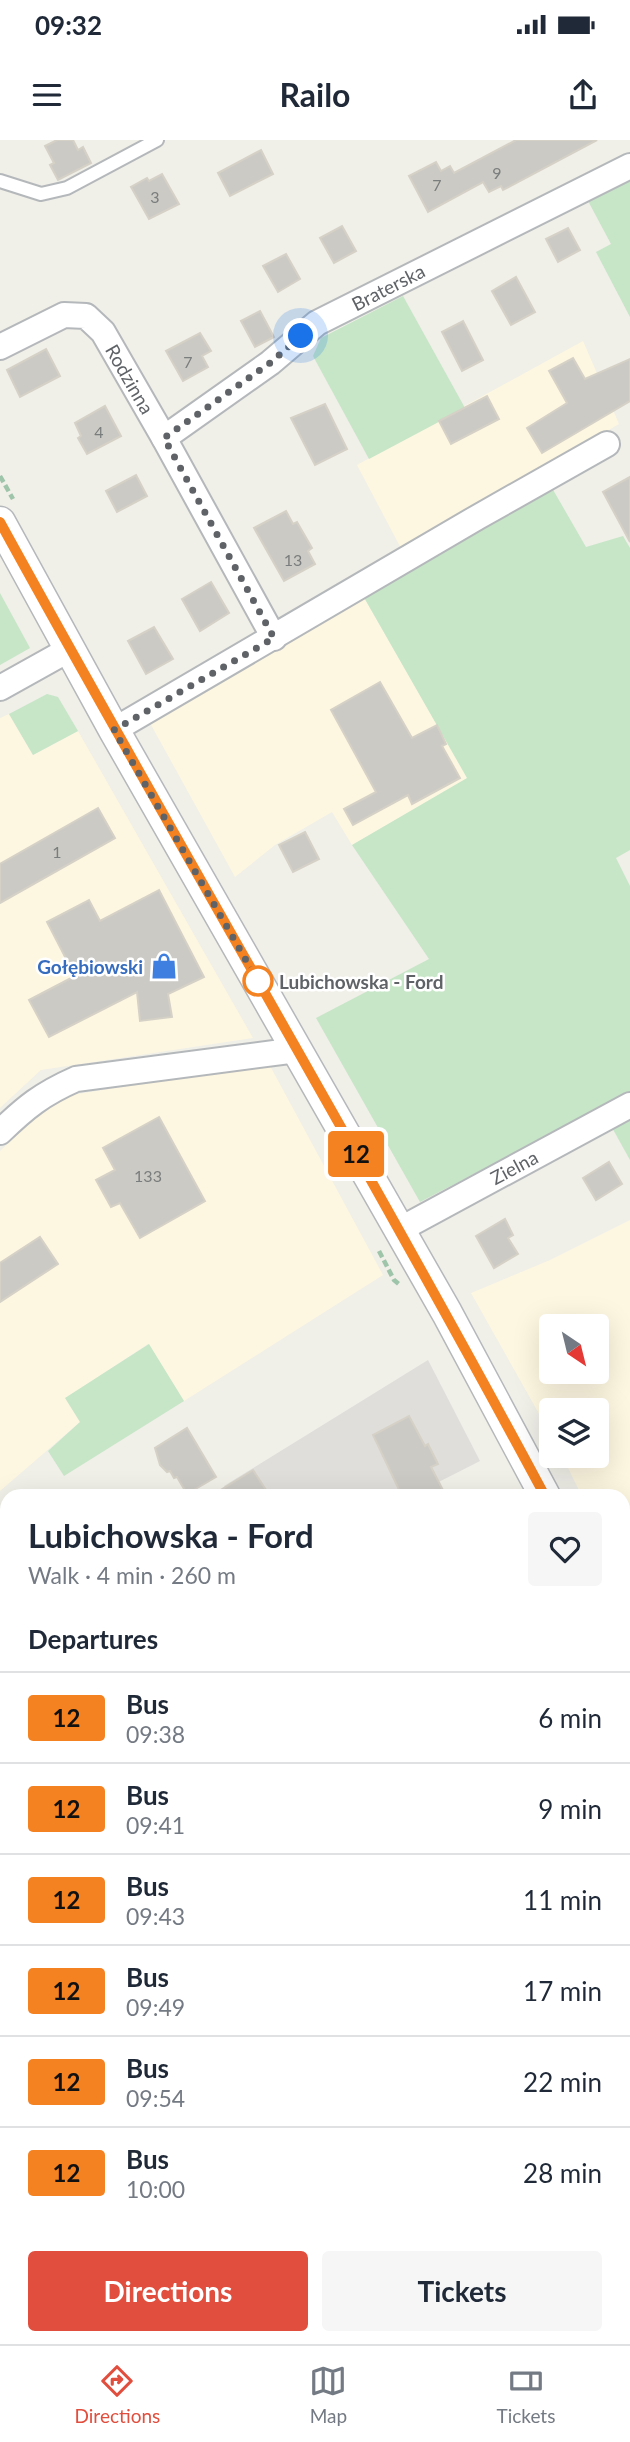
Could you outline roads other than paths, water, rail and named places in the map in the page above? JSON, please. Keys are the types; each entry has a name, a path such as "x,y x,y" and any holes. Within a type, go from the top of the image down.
{"street":[{"name":"Braterska","path":"164,438 270,363 317,323 630,166"},
{"name":"Rodzinna","path":"0,347 64,315 86,316 103,332 274,638"},
{"path":"114,730 607,444"},
{"path":"0,522 114,730 447,1313 541,1489"},
{"path":"0,688 70,649"},
{"path":"0,1132 38,1098 76,1079 297,1050"},
{"name":"Zielna","path":"399,1230 630,1105"}],"lane":[{"path":"0,181 41,194 66,188 157,140"}],"place":[{"name":"Gołębiowski","path":"164,966"},
{"name":"Lubichowska - Ford","path":"258,981"}]}
